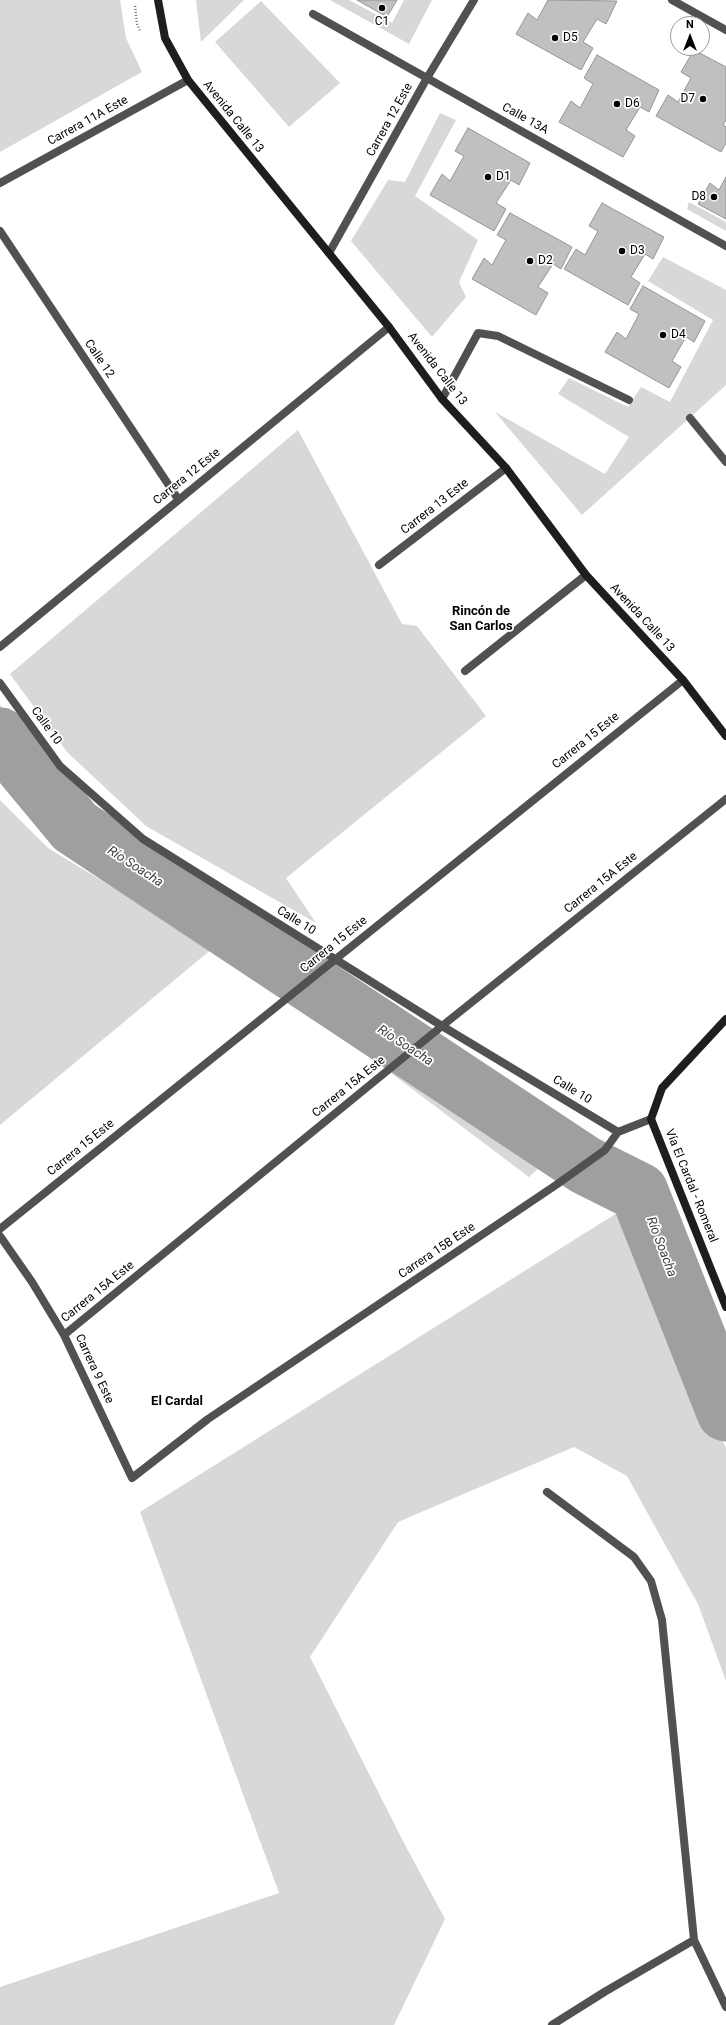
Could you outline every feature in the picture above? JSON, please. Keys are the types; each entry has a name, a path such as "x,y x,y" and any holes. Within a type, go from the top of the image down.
{"main road":[{"name":"Avenida Calle 13","path":"158,0 164,38 188,80 389,326 442,399 506,468 586,575 683,680 726,736"},
{"path":"651,1119 662,1088 726,1019"},
{"name":"Vía El Cardal - Romeral","path":"651,1119 726,1307"}],"street":[{"name":"Carrera 12 Este","path":"329,253 427,78 474,0"},
{"path":"672,0 726,30"},
{"name":"Calle 13A","path":"313,14 726,246"},
{"name":"Carrera 11A Este","path":"0,183 188,80"},
{"name":"Calle 12","path":"0,231 178,500"},
{"name":"Carrera 12 Este","path":"0,647 389,326"},
{"path":"442,399 478,333 498,336 629,400"},
{"path":"690,418 726,462"},
{"name":"Carrera 13 Este","path":"379,565 506,468"},
{"path":"464,671 586,575"},
{"name":"Carrera 15 Este","path":"0,1229 683,680"},
{"name":"Calle 10","path":"0,683 60,766 143,839 442,1026 618,1132"},
{"name":"Carrera 15A Este","path":"64,1335 442,1026 726,799"},
{"path":"618,1132 651,1119"},
{"name":"Carrera 15B Este","path":"132,1478 208,1419 556,1185 605,1150 618,1132"},
{"name":"Carrera 9 Este","path":"0,1236 32,1282 64,1335 132,1478"},
{"path":"547,1492 634,1557 651,1581 662,1620 694,1940 726,2007"},
{"path":"552,2025 606,1991 694,1940"}],"shaded area":[{"path":"0,0 120,0 126,38 142,72 0,152"},
{"path":"196,0 244,0 201,42"},
{"path":"330,0 349,0 392,23 404,0 432,0 409,44"},
{"path":"261,1 340,83 289,127 215,42"},
{"path":"440,113 456,120 415,196 478,240 459,282 466,297 432,337 351,241 388,180 405,182"},
{"path":"689,202 726,222 726,231 687,209"},
{"path":"663,257 726,290 726,385 582,515 495,412 605,474 629,437 558,394 569,378 628,407 641,387 670,402 713,320 648,281"},
{"path":"298,430 402,624 417,626 486,716 286,878 316,923 146,826 67,752 10,674"},
{"path":"0,705 93,813 145,853 442,1051 581,1129 529,1177 221,945 57,844 0,776"},
{"path":"0,800 48,848 213,948 0,1125"},
{"path":"625,1208 726,1448 726,1681 698,1604 627,1476 574,1447 398,1522 310,1657 404,1843 445,1919 394,2025 0,2025 0,1987 279,1893 140,1512"}],"building":[{"name":"C1","path":"357,0 397,0 387,17"},
{"name":"D5","path":"548,0 617,1 606,24 597,19 583,42 593,48 581,70 516,34 528,13 537,20"},
{"name":"D6","path":"597,55 659,90 649,112 640,107 626,130 635,136 623,157 559,122 571,101 580,108 593,84 584,78"},
{"name":"D7","path":"690,56 705,56 726,67 726,120 723,125 726,127 726,143 721,152 656,116 668,95 678,102 691,78 681,72"},
{"name":"D1","path":"468,128 530,163 519,185 511,180 496,203 506,209 494,231 430,195 442,174 450,181 464,156 455,151"},
{"name":"D8","path":"726,177 726,219 698,204 710,183 719,190"},
{"name":"D3","path":"602,203 664,237 653,259 645,254 631,277 640,283 628,305 564,269 576,249 585,255 598,231 589,226"},
{"name":"D2","path":"510,213 572,247 561,269 553,264 538,287 548,293 536,315 472,279 484,258 492,265 506,240 497,235"},
{"name":"D4","path":"643,286 705,321 694,342 686,337 672,361 681,367 669,388 605,352 617,332 626,339 639,314 630,309"}],"waterway":[{"name":"Río Soacha","path":"0,737 75,827 585,1165 639,1192 726,1412"}],"place":[{"name":"C1","path":"382,8"},
{"name":"D5","path":"555,38"},
{"name":"D7","path":"703,99"},
{"name":"D6","path":"617,104"},
{"name":"D1","path":"488,177"},
{"name":"D8","path":"714,197"},
{"name":"D3","path":"622,251"},
{"name":"D2","path":"530,261"},
{"name":"D4","path":"663,335"}],"district":[{"name":"Rincón de San Carlos","path":"481,620"},
{"name":"El Cardal","path":"177,1402"}]}
